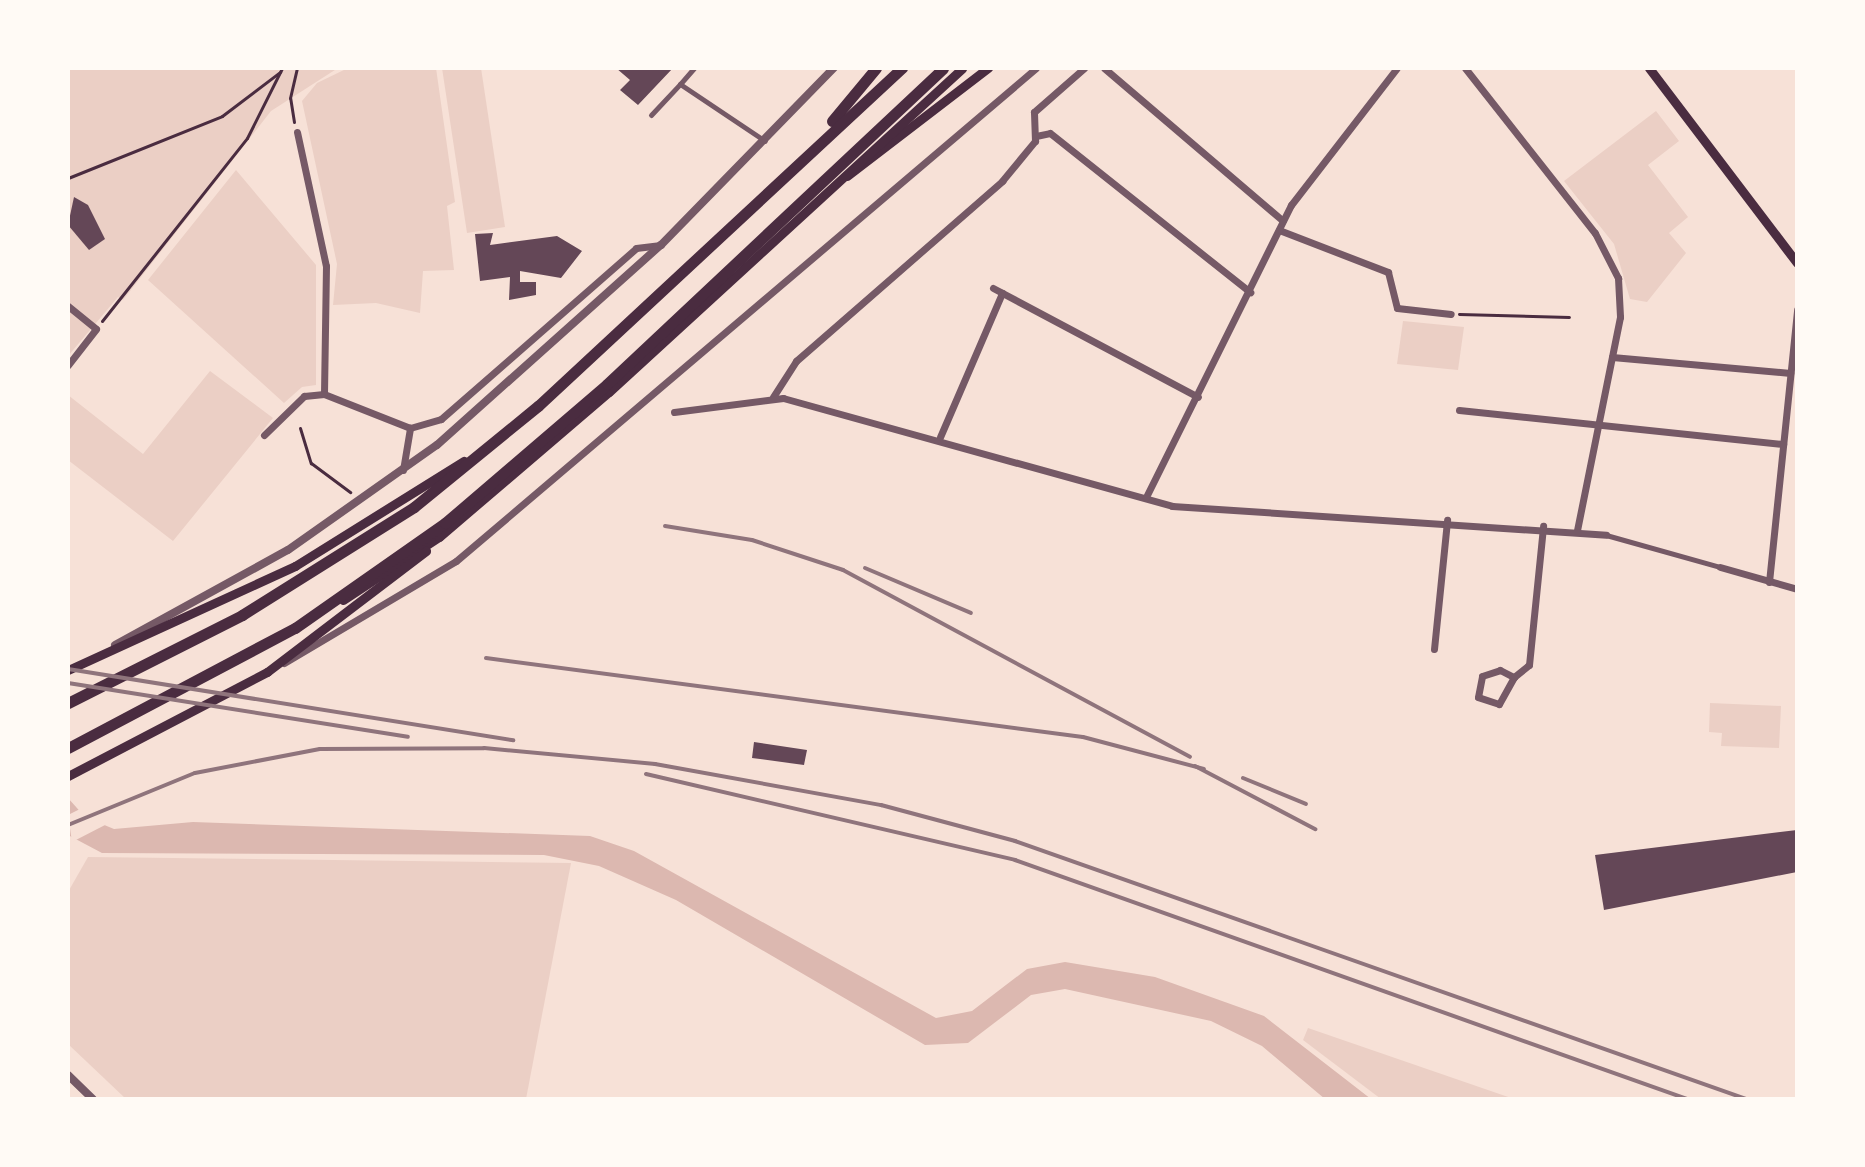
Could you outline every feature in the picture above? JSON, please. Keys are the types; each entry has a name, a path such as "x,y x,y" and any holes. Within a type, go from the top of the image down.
{"highway":[{"path":"820,137 876,68"},
{"path":"68,703 320,570 492,446 820,137 902,68"},
{"path":"68,748 333,605 445,523 607,384 943,68"}],"main road":[{"path":"68,776 267,672 439,537 609,392 824,191 962,68"},
{"path":"824,191 988,68"},
{"path":"1650,68 1797,263"},
{"path":"68,670 295,566 492,446"},
{"path":"333,605 439,537"}],"street":[{"path":"651,115 694,68"},
{"path":"104,653 288,550 403,471 661,245 834,68"},
{"path":"267,672 456,561 1036,68"},
{"path":"1036,136 1034,112 1084,68"},
{"path":"1104,68 1283,221"},
{"path":"1146,497 1283,221 1397,68"},
{"path":"1465,68 1609,255 1620,301 1612,357 1577,530"},
{"path":"680,84 766,141"},
{"path":"297,132 326,266 324,394"},
{"path":"773,397 796,361 1002,181 1036,136 1050,133 1250,292"},
{"path":"1279,230 1388,272 1397,308 1451,314"},
{"path":"264,435 304,396 324,394 410,428 448,415 636,248 661,245"},
{"path":"993,288 1198,397"},
{"path":"940,437 1002,293"},
{"path":"68,306 96,329 68,365"},
{"path":"1769,582 1797,309"},
{"path":"1612,357 1790,373"},
{"path":"674,412 773,397 940,437 1172,506 1577,530 1606,535 1797,589"},
{"path":"1459,410 1783,444"},
{"path":"403,471 410,428"},
{"path":"1434,649 1447,520"},
{"path":"1514,677 1500,670 1482,676 1478,697 1499,704 1514,677 1529,665 1543,526"},
{"path":"68,1075 93,1099"}],"path":[{"path":"297,68 290,98 297,132"},
{"path":"68,178 235,109 281,70"},
{"path":"106,317 247,138 281,70"},
{"path":"1451,314 1569,317"},
{"path":"300,428 311,463 353,494"}],"shaded area":[{"path":"68,68 338,68 271,111 123,300 118,297 68,356"},
{"path":"348,68 436,68 455,202 447,206 454,270 423,271 420,313 376,303 333,305 337,264 302,101 317,83"},
{"path":"442,68 481,68 505,227 467,233"},
{"path":"1656,111 1679,141 1648,165 1688,217 1669,233 1686,253 1647,302 1630,299 1614,244 1564,181"},
{"path":"236,170 316,265 316,385 302,387 284,403 148,280"},
{"path":"1403,321 1464,327 1458,370 1397,364"},
{"path":"210,371 273,418 173,541 68,460 68,395 143,454"},
{"path":"1710,703 1781,706 1779,748 1721,746 1722,733 1709,732"},
{"path":"68,798 85,817 114,829 193,822 590,836 634,851 936,1018 972,1011 1027,969 1065,962 1155,977 1264,1016 1371,1099 1325,1099 1262,1046 1211,1021 1065,989 1031,995 968,1043 925,1045 676,900 599,866 544,855 102,853 68,835"},
{"path":"88,857 571,863 526,1099 126,1099 68,1044 68,892"},
{"path":"1308,1028 1514,1099 1381,1099 1303,1040"}],"pier":[{"path":"82,808 107,824 72,842 68,815"}],"building":[{"path":"616,68 673,68 638,105 620,90 630,80"},
{"path":"74,197 88,205 105,239 89,250 68,225"},
{"path":"493,233 490,245 557,236 582,251 561,278 520,271 520,282 536,282 536,295 509,300 510,277 480,281 475,234"},
{"path":"754,742 807,750 804,765 752,758"},
{"path":"1797,830 1797,872 1604,910 1595,855"}],"railway":[{"path":"665,526 752,540 843,570 1190,757"},
{"path":"865,568 971,613"},
{"path":"486,658 1083,737 1204,769"},
{"path":"68,669 513,740"},
{"path":"68,683 408,737"},
{"path":"68,825 195,773 320,749 484,748 655,764 881,805 1015,841 1746,1099"},
{"path":"1195,766 1315,829"},
{"path":"646,774 1015,860 1687,1099"},
{"path":"1243,778 1306,804"}]}
